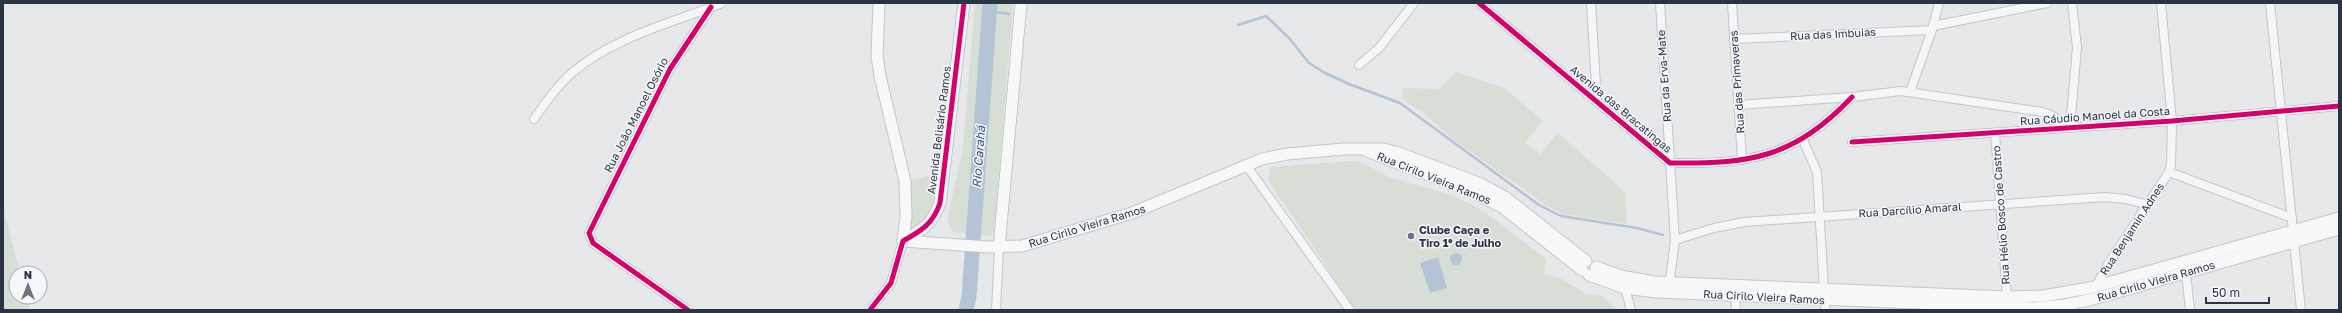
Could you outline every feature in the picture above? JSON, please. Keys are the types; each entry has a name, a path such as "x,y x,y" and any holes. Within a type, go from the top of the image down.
{"main road":[{"path":"879,3 877,56 880,76 906,181 906,217 903,241"},
{"name":"Avenida Belisário Ramos","path":"903,241 924,229 931,222 940,203 964,3"},
{"path":"994,247 1021,3"},
{"name":"Rua Cirilo Vieira Ramos","path":"903,241 994,247 1031,244 1108,222 1262,159 1286,154 1359,148 1498,204 1588,268 1625,288 1670,288 1825,300"},
{"name":"Rua Cirilo Vieira Ramos","path":"1588,268 1670,288 1735,296 2005,305 2034,308 2075,303 2186,273 2294,237 2339,218"},
{"name":"Rua Cirilo Vieira Ramos","path":"2005,305 2043,296 2096,287 2294,237 2339,229"}],"street":[{"path":"534,118 553,92 587,61 627,39 722,3"},
{"path":"1358,65 1379,48 1414,3"},
{"name":"Avenida das Bracatingas","path":"1479,3 1670,163 1723,163 1742,160 1772,152 1803,140 1830,121 1852,97"},
{"path":"1591,3 1597,102"},
{"name":"Rua da Erva-Mate","path":"1660,3 1674,240 1670,288"},
{"name":"Rua das Primaveras","path":"1732,3 1742,160"},
{"path":"1910,92 1933,28 1939,3"},
{"name":"Rua das Imbuias","path":"1734,39 1933,28 2046,3"},
{"path":"1739,105 1852,97 1893,91 1910,92 2042,112 2051,115 2070,128 2077,47 2072,3"},
{"path":"2161,3 2172,121 2172,158 2169,172 2292,218"},
{"path":"2270,3 2301,310"},
{"name":"Rua João Manoel Osório","path":"688,310 593,243 589,236 590,228 670,69 711,7"},
{"name":"Rua Cáudio Manoel da Costa","path":"1852,142 2172,121 2339,106"},
{"name":"Rua Hélio Bosco de Castro","path":"1995,133 2005,305"},
{"path":"1803,140 1817,172 1825,300"},
{"path":"1246,165 1350,310"},
{"name":"Rua Benjamin Adnes","path":"2096,287 2105,268 2169,172"},
{"name":"Rua Darcílio Amaral","path":"1674,240 1728,224 1820,216 2110,197 2148,205"},
{"path":"870,310 891,283 903,241"},
{"path":"994,247 996,310"},
{"path":"2186,273 2190,310"},
{"path":"1625,288 1631,310"},
{"path":"1735,296 1736,310"}],"shaded area":[{"path":"975,3 1013,3 994,231 990,236 953,232 947,220 963,148"},
{"path":"1457,72 1504,88 1543,121 1525,142 1540,154 1558,133 1625,192 1627,224 1563,214 1547,206 1453,139 1424,113 1402,99 1403,88 1438,89"},
{"name":"Clube Caça e Tiro 1º de Julho","path":"1359,161 1391,178 1452,195 1485,212 1546,259 1544,274 1560,278 1586,294 1602,296 1617,310 1356,310 1268,180 1270,167"},
{"path":"946,172 936,214 903,241 905,181"},
{"path":"3,207 18,265 8,265 8,305 28,305 29,310 3,310"}],"water":[{"path":"1454,253 1458,253 1462,259 1458,265 1454,265 1450,261 1450,257"},
{"path":"1438,257 1447,288 1430,293 1420,263"}],"waterway":[{"name":"Rio Carahá","path":"966,310 969,297 990,3"},
{"path":"990,11 1009,14"},
{"path":"1238,25 1266,16 1289,38 1309,63 1325,73 1349,84 1400,103 1539,205 1561,216 1637,228 1663,235"}],"cycle path":[{"path":"870,310 891,283 903,241 930,222 940,203 964,3"},
{"path":"1479,3 1670,163 1724,162 1748,159 1770,153 1790,145 1810,133 1831,117 1852,97"},
{"path":"688,310 593,243 589,233 670,69 711,7"},
{"path":"1852,142 2172,121 2339,106"}],"place":[{"name":"Clube Caça e Tiro 1º de Julho","path":"1411,236"}]}
